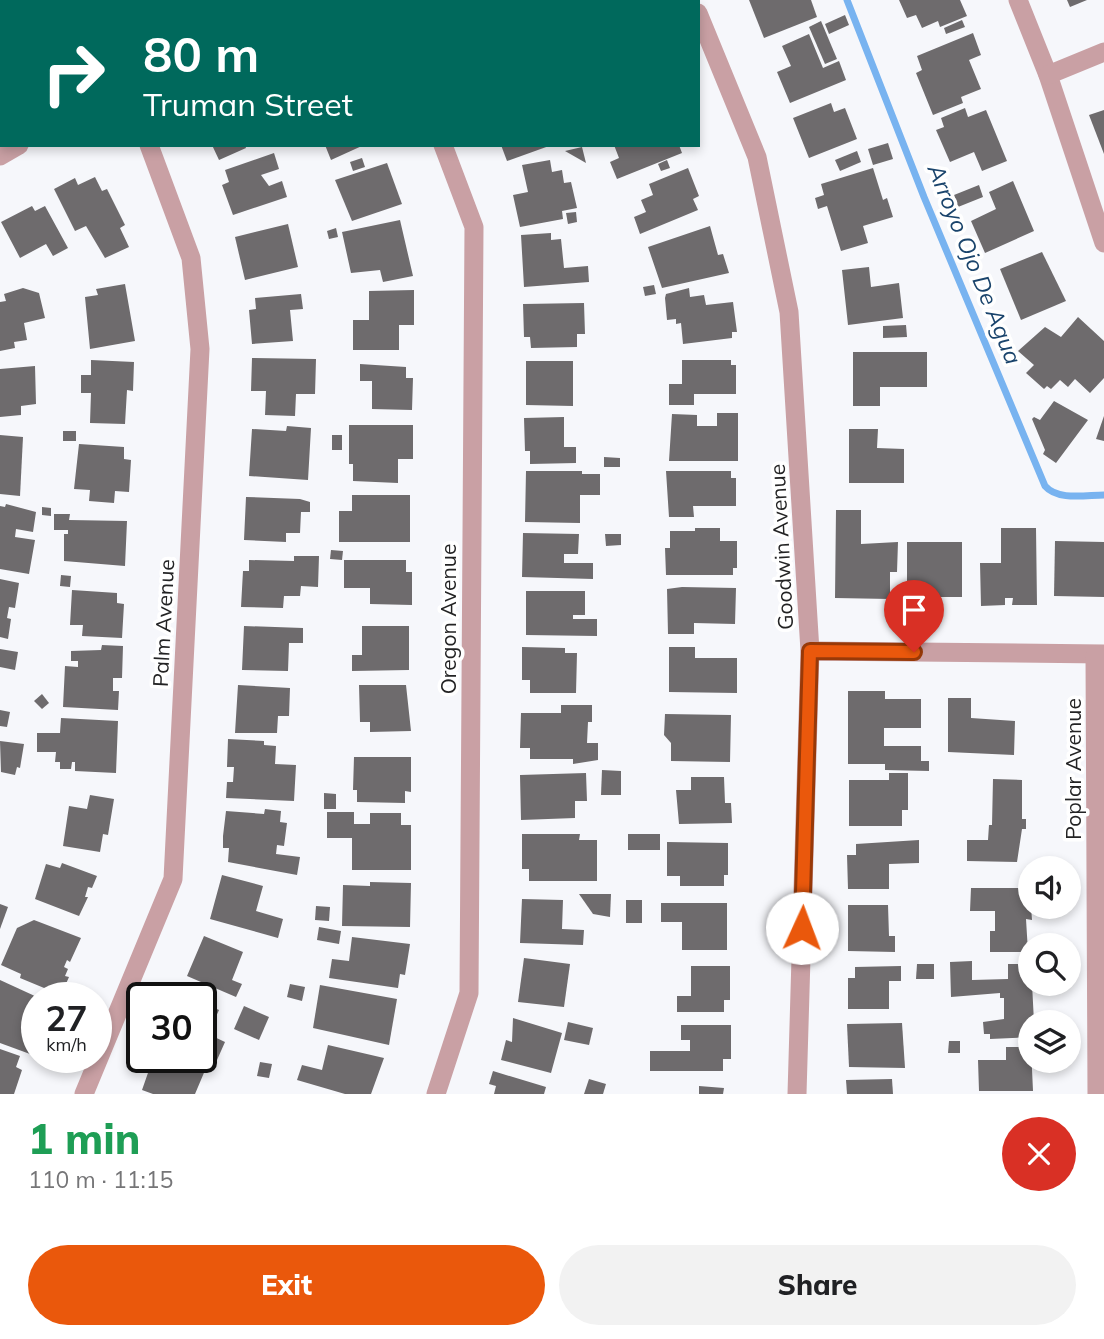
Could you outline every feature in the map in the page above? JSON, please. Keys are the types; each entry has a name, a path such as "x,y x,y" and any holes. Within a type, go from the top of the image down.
{"street":[{"path":"1018,0 1048,75 1104,243"},
{"name":"Goodwin Avenue","path":"700,18 757,157 789,312 810,651 797,1094"},
{"path":"1048,75 1104,52"},
{"path":"0,156 16,147"},
{"name":"Palm Avenue","path":"84,1094 173,879 200,349 191,258 150,147"},
{"name":"Oregon Avenue","path":"436,1094 468,993 469,965 474,227 444,147"},
{"path":"810,651 1099,654"},
{"name":"Poplar Avenue","path":"1097,1094 1099,654"}],"building":[{"path":"749,0 811,0 817,17 764,38"},
{"path":"899,0 960,0 967,16 940,27 938,21 922,28 916,15 907,18"},
{"path":"1067,0 1087,0 1070,7"},
{"path":"845,15 849,25 829,34 825,24"},
{"path":"962,20 965,27 946,34 944,28"},
{"path":"821,21 837,59 825,64 809,27"},
{"path":"973,33 981,55 969,60 981,89 961,97 963,103 933,115 916,73 922,70 917,56"},
{"path":"809,34 823,68 839,61 846,80 790,103 777,72 791,66 782,46"},
{"path":"831,103 834,112 845,108 857,139 809,158 793,118"},
{"path":"965,108 968,117 986,110 1007,161 982,171 974,152 950,162 936,130 944,127 941,118"},
{"path":"1104,110 1104,154 1089,115"},
{"path":"888,143 893,159 873,165 868,149"},
{"path":"213,147 246,147 246,148 219,160"},
{"path":"326,147 360,147 331,160"},
{"path":"502,147 546,147 507,161"},
{"path":"582,147 586,163 565,151"},
{"path":"615,147 680,147 682,153 617,179 610,162 619,158"},
{"path":"857,151 861,162 840,171 835,160"},
{"path":"274,153 279,169 261,175 269,186 282,181 287,197 233,215 222,185 229,182 225,170"},
{"path":"362,158 365,167 353,171 350,162"},
{"path":"550,160 552,172 562,170 564,183 571,182 577,208 562,211 563,219 520,227 513,195 528,192 522,165"},
{"path":"667,160 670,168 661,171 658,164"},
{"path":"387,163 402,204 352,221 335,180"},
{"path":"688,168 699,196 693,199 698,210 640,234 634,217 646,212 641,200 653,195 649,184"},
{"path":"873,168 883,200 887,198 893,217 863,226 868,243 841,251 827,206 818,209 815,198 824,195 821,184"},
{"path":"95,177 102,191 107,189 125,225 120,228 129,247 105,258 86,226 75,231 54,189 75,178 78,185"},
{"path":"1013,181 1034,231 985,253 971,221 996,209 989,192"},
{"path":"979,185 983,197 958,207 954,195"},
{"path":"32,206 35,211 45,206 68,248 53,256 46,244 20,258 1,222"},
{"path":"576,212 577,222 568,224 566,213"},
{"path":"400,220 413,276 383,282 380,270 351,273 342,232"},
{"path":"288,224 298,267 245,280 235,237"},
{"path":"710,226 718,255 723,254 729,273 662,288 648,247"},
{"path":"336,228 338,237 329,239 327,231"},
{"path":"551,233 551,240 561,239 564,268 588,266 589,282 524,287 521,235"},
{"path":"1042,252 1066,301 1021,320 1000,269"},
{"path":"869,267 871,287 899,283 903,318 848,325 842,270"},
{"path":"125,284 135,341 90,349 85,297 98,295 96,289"},
{"path":"654,285 656,294 645,296 643,287"},
{"path":"23,288 39,293 45,318 24,323 27,340 14,342 15,348 0,351 0,302 6,301 4,294"},
{"path":"689,288 690,297 704,295 706,305 733,302 737,332 732,332 732,338 683,344 681,323 676,324 676,319 667,320 665,298 666,294"},
{"path":"414,290 414,325 399,325 399,350 353,350 353,320 369,320 369,291"},
{"path":"301,294 303,309 290,310 293,341 252,344 249,310 256,309 255,298"},
{"path":"584,303 585,334 577,334 577,347 531,348 530,337 524,337 523,304"},
{"path":"1078,317 1104,341 1104,378 1090,393 1075,379 1068,387 1060,380 1051,389 1047,386 1044,389 1026,373 1034,365 1018,351 1045,327 1061,337"},
{"path":"906,325 907,337 883,338 883,326"},
{"path":"853,352 927,352 927,387 880,387 880,406 853,406"},
{"path":"252,358 316,359 315,394 296,394 295,416 265,415 266,391 251,391"},
{"path":"91,360 134,362 133,391 127,390 125,424 90,423 91,393 81,393 81,375 91,375"},
{"path":"682,360 731,360 731,365 736,365 736,394 694,394 694,405 669,405 669,384 682,384"},
{"path":"526,361 573,361 573,406 526,405"},
{"path":"360,364 406,367 406,378 413,378 412,410 372,409 372,381 360,381"},
{"path":"35,366 36,404 21,406 21,415 0,417 0,369"},
{"path":"1054,401 1088,420 1056,463 1043,454 1045,450 1032,419 1034,417 1040,420"},
{"path":"717,413 738,413 738,461 669,461 672,414 697,415 697,426 717,426"},
{"path":"1104,416 1104,441 1096,439"},
{"path":"564,417 564,447 576,447 576,463 530,464 530,451 525,451 524,418"},
{"path":"349,425 413,425 413,459 398,459 398,483 353,481 353,464 349,464"},
{"path":"287,426 311,428 308,480 249,476 252,429 286,431"},
{"path":"849,429 878,429 877,448 904,449 904,483 849,483"},
{"path":"63,431 76,431 76,441 63,441"},
{"path":"0,435 23,437 20,496 0,494"},
{"path":"332,435 342,435 342,450 332,450"},
{"path":"79,444 124,447 124,459 131,460 129,492 115,491 114,503 89,501 90,490 74,489"},
{"path":"604,457 620,458 620,467 604,467"},
{"path":"526,471 582,471 582,474 600,474 600,495 580,495 580,523 525,522"},
{"path":"666,471 731,471 731,478 736,478 736,506 693,506 694,517 669,517"},
{"path":"352,495 410,495 410,542 339,542 339,511 352,511"},
{"path":"246,497 300,499 310,502 310,512 301,512 300,533 286,533 286,542 244,540"},
{"path":"6,504 36,512 33,532 16,529 15,537 35,540 29,574 0,569 0,506 5,507"},
{"path":"42,507 51,508 51,516 42,515"},
{"path":"836,510 861,510 861,544 898,542 897,572 890,572 890,599 835,598"},
{"path":"54,514 70,514 69,520 127,521 125,566 64,561 64,534 68,534 68,530 54,530"},
{"path":"695,528 720,528 720,541 737,541 737,568 733,568 733,575 666,575 665,548 670,548 670,531 695,531"},
{"path":"1001,528 1036,528 1037,605 1012,605 1013,598 1005,598 1005,605 981,606 980,563 1001,563"},
{"path":"523,533 579,534 578,554 564,554 564,563 593,563 593,579 522,577"},
{"path":"605,534 621,534 621,545 606,546"},
{"path":"1055,541 1104,542 1104,597 1054,596"},
{"path":"907,542 962,542 962,597 907,597"},
{"path":"331,550 343,551 342,560 330,559"},
{"path":"294,556 319,556 318,587 301,586 300,596 284,596 283,608 241,607 243,571 249,571 249,560 294,561"},
{"path":"344,560 406,560 406,572 412,572 412,605 370,604 370,588 344,588"},
{"path":"61,575 71,576 70,587 60,586"},
{"path":"0,579 19,583 15,608 9,607 7,618 11,619 8,639 0,637"},
{"path":"736,588 735,624 694,623 694,634 668,634 667,589"},
{"path":"72,590 117,593 117,603 124,604 122,638 82,636 83,625 70,625"},
{"path":"526,591 585,591 585,615 573,615 573,619 597,619 597,636 526,635"},
{"path":"244,626 303,628 303,643 289,643 288,671 242,670"},
{"path":"362,626 409,626 409,670 352,671 352,655 362,655"},
{"path":"102,645 123,646 122,678 113,678 113,691 119,691 118,710 63,707 65,666 78,667 78,661 71,661 71,651 101,650"},
{"path":"522,647 565,648 565,653 577,653 576,693 530,693 530,680 522,680"},
{"path":"669,647 695,647 695,658 737,658 737,693 669,692"},
{"path":"0,649 18,652 15,670 0,667"},
{"path":"238,685 290,688 289,716 278,716 277,733 235,733"},
{"path":"359,685 406,685 411,731 370,732 370,722 360,722"},
{"path":"848,691 885,691 885,699 921,699 921,728 884,728 884,746 921,746 921,761 929,761 929,771 885,770 885,764 848,764"},
{"path":"42,694 49,703 42,709 34,701"},
{"path":"948,698 971,698 971,718 1015,721 1014,755 948,752"},
{"path":"561,705 592,705 592,722 588,722 587,743 598,743 598,760 573,764 573,759 530,759 530,748 520,748 521,713 561,713"},
{"path":"0,710 10,712 7,727 0,726"},
{"path":"665,714 731,715 730,762 671,761 671,743 664,735"},
{"path":"61,718 118,721 116,773 75,771 75,762 72,762 71,769 60,769 60,762 55,762 56,752 37,752 37,733 60,733"},
{"path":"228,739 264,741 264,745 276,746 275,764 296,765 294,801 226,798 227,782 233,782 234,767 227,767"},
{"path":"0,741 24,744 20,768 17,767 15,775 1,772"},
{"path":"354,757 411,757 411,792 405,791 405,803 357,802 357,790 353,790"},
{"path":"602,770 621,771 621,795 601,795"},
{"path":"586,773 587,801 575,801 575,818 521,820 520,775"},
{"path":"889,773 908,773 908,810 902,810 902,826 849,826 849,780 889,780"},
{"path":"691,777 724,777 725,803 731,803 732,823 679,824 676,790 691,790"},
{"path":"993,779 1022,780 1022,819 1026,819 1026,829 1022,829 1017,862 967,861 967,840 988,840 989,825 992,825"},
{"path":"324,793 336,794 336,809 324,809"},
{"path":"90,795 114,799 108,835 103,834 100,852 63,846 69,806 87,809"},
{"path":"265,809 281,811 280,822 287,823 284,846 277,845 276,854 300,857 297,875 228,862 229,848 223,848 226,811 264,814"},
{"path":"327,812 354,812 354,824 370,824 370,813 401,813 401,825 411,825 411,870 352,870 352,838 327,838"},
{"path":"522,834 580,834 579,840 597,840 597,881 529,881 529,869 522,869"},
{"path":"628,834 660,834 660,850 628,850"},
{"path":"919,840 919,863 889,864 889,889 848,889 847,855 856,855 856,844"},
{"path":"667,842 728,843 728,875 724,875 724,886 680,886 680,876 667,876"},
{"path":"62,863 97,876 92,888 88,887 85,897 88,897 79,916 35,899 46,864 60,868"},
{"path":"222,875 263,886 256,911 283,919 278,938 210,919"},
{"path":"370,882 411,883 410,927 342,926 343,885 370,886"},
{"path":"971,888 1018,888 1018,919 1026,919 1027,933 1018,933 1018,952 990,952 990,931 995,931 995,911 970,911"},
{"path":"579,894 611,894 610,917 593,914"},
{"path":"522,899 563,900 562,929 584,930 583,945 520,943"},
{"path":"626,900 642,900 642,923 626,923"},
{"path":"661,903 727,903 727,950 682,950 682,922 661,922"},
{"path":"0,904 8,907 0,929"},
{"path":"848,905 888,905 889,936 895,936 895,952 848,951"},
{"path":"316,906 330,907 329,921 315,920"},
{"path":"34,920 81,938 70,962 67,960 64,967 68,969 65,976 69,977 67,982 30,982 20,978 21,974 1,965 17,928"},
{"path":"319,927 341,931 339,944 317,940"},
{"path":"204,936 243,952 232,980 242,984 236,997 217,989 217,982 201,982 187,976"},
{"path":"352,937 410,944 405,975 400,974 398,988 329,978 332,959 349,961"},
{"path":"524,958 570,964 564,1007 518,1002"},
{"path":"972,961 972,980 1008,979 1008,964 1018,964 1018,996 1033,996 1033,1010 1018,1010 1018,1038 990,1039 990,1034 984,1034 983,1022 1004,1019 1004,998 1000,998 1000,993 951,997 950,962"},
{"path":"917,964 934,964 934,979 916,979"},
{"path":"691,966 730,966 730,1000 724,1000 724,1012 677,1012 677,996 691,996"},
{"path":"901,966 901,981 889,981 889,1009 848,1009 848,978 855,978 855,967"},
{"path":"0,980 21,990 21,1051 0,1043"},
{"path":"290,984 305,987 302,1001 287,997"},
{"path":"320,985 397,999 389,1045 313,1028"},
{"path":"244,1006 269,1017 259,1040 234,1029"},
{"path":"513,1018 562,1033 551,1073 501,1060 506,1040 512,1042"},
{"path":"568,1022 593,1028 589,1045 564,1040"},
{"path":"902,1023 905,1068 849,1067 847,1024"},
{"path":"681,1025 731,1025 731,1059 723,1059 723,1071 650,1071 650,1051 690,1051 690,1040 681,1040"},
{"path":"217,1038 225,1042 217,1060"},
{"path":"949,1041 960,1041 960,1053 948,1053"},
{"path":"328,1045 384,1058 371,1094 345,1094 297,1080 302,1065 322,1070"},
{"path":"1006,1047 1018,1047 1018,1073 1032,1073 1033,1091 979,1091 978,1060 1006,1060"},
{"path":"0,1049 20,1056 16,1067 21,1070 21,1073 14,1094 0,1094"},
{"path":"260,1062 272,1064 269,1078 257,1076"},
{"path":"493,1071 546,1087 544,1094 494,1094 496,1086 489,1084"},
{"path":"148,1073 204,1073 195,1094 153,1094 142,1090"},
{"path":"589,1079 606,1084 603,1094 584,1094"},
{"path":"892,1079 893,1094 847,1094 846,1080"},
{"path":"699,1086 724,1088 723,1094 699,1094"}],"waterway":[{"name":"Arroyo Ojo De Agua","path":"847,0 924,197 1045,486 1057,494 1104,495"}],"route":[{"path":"802,928 810,651 914,652"}]}
